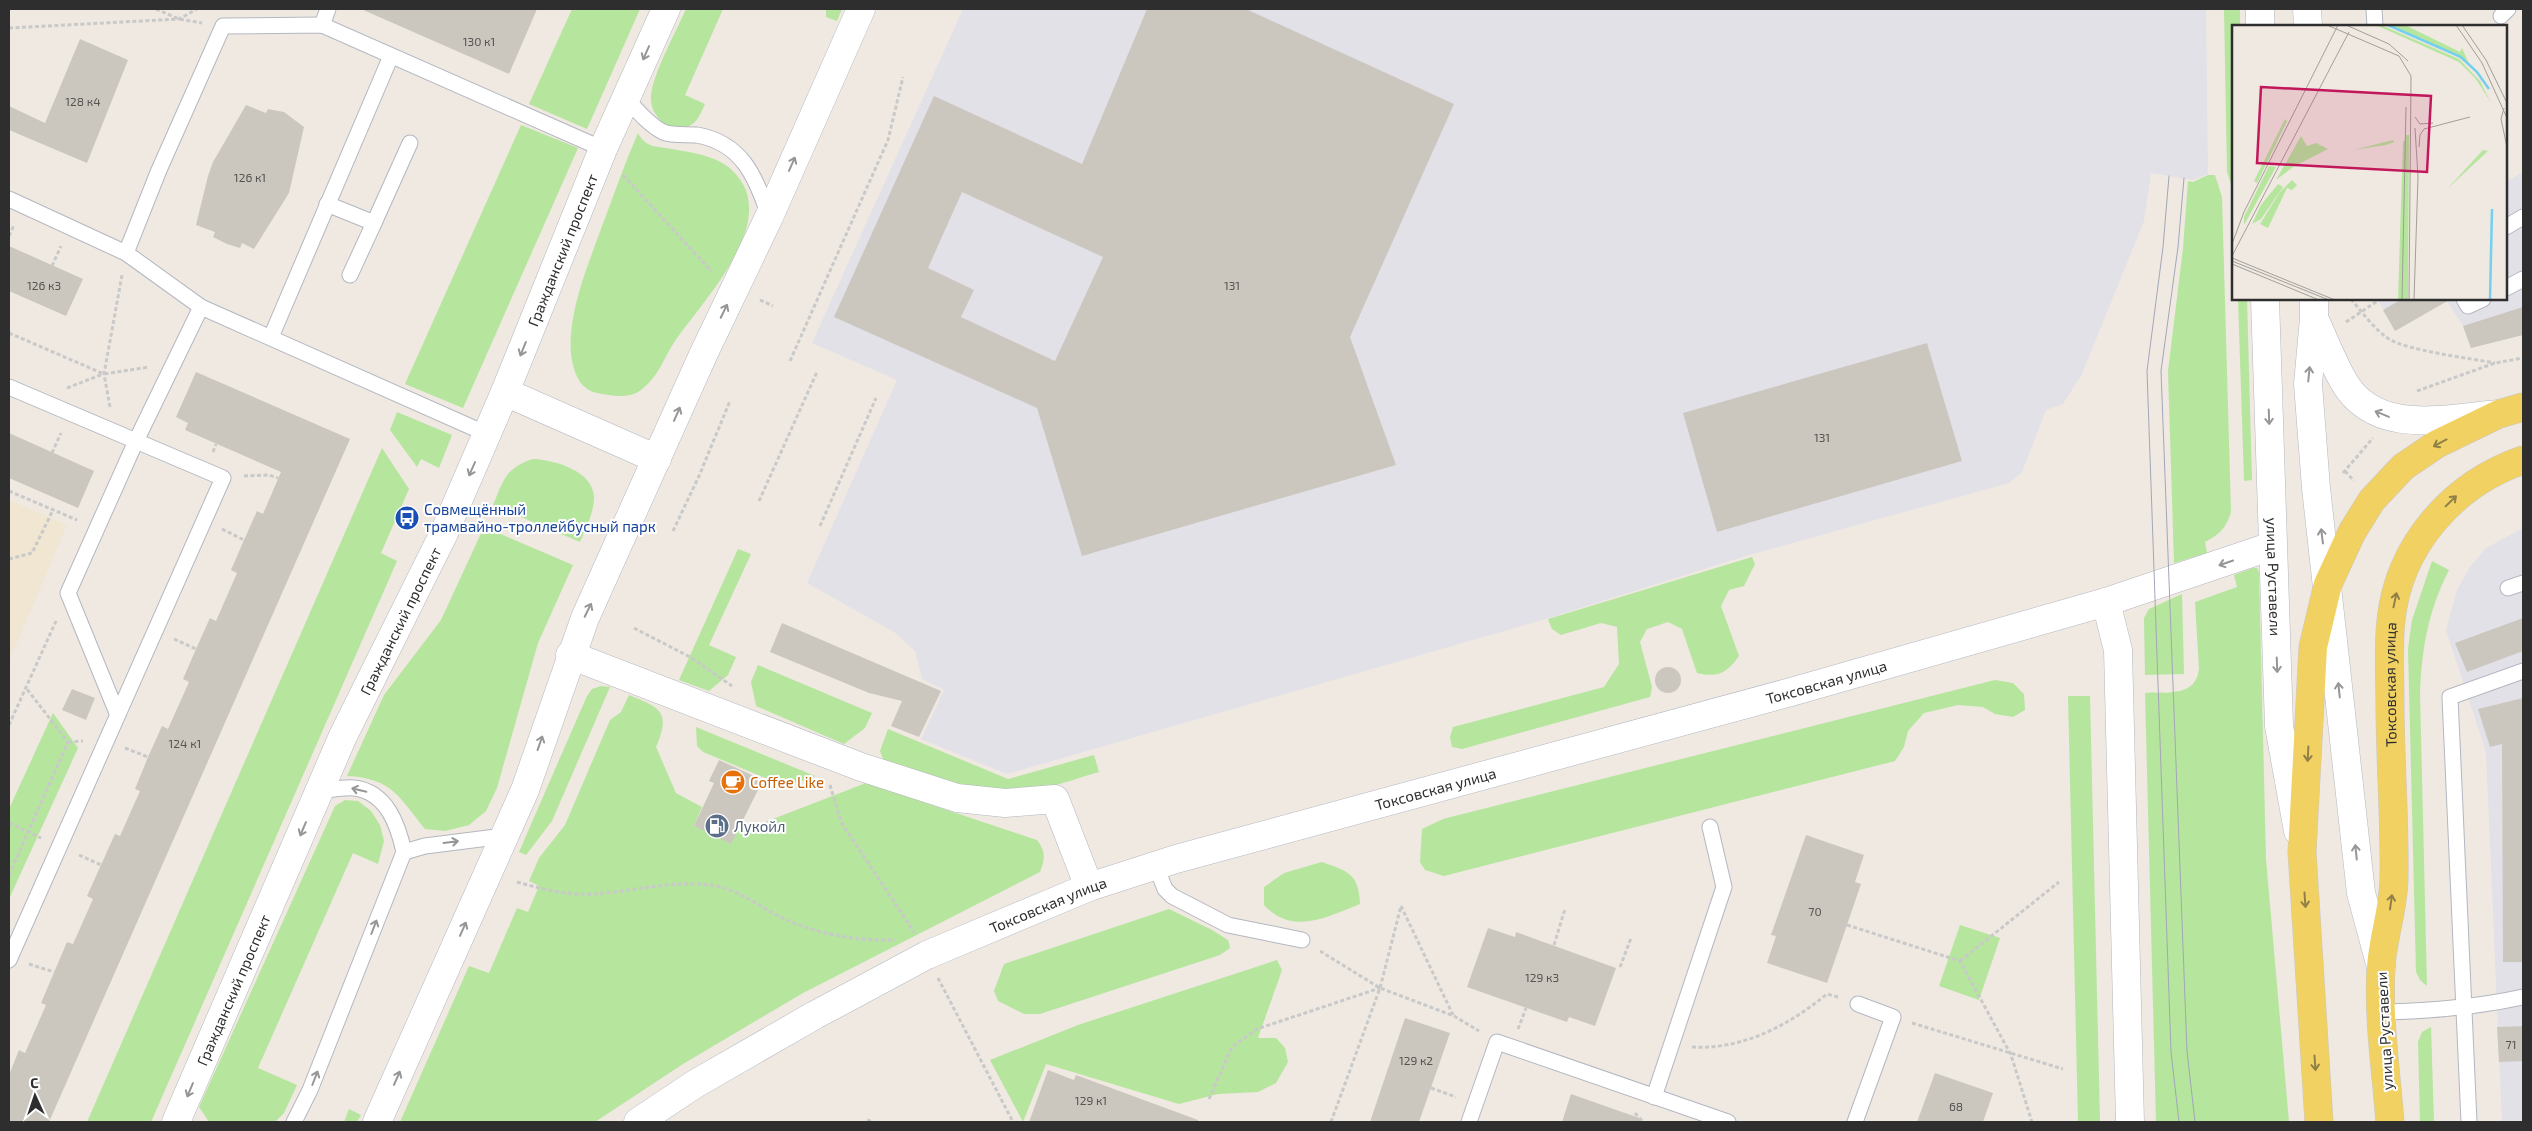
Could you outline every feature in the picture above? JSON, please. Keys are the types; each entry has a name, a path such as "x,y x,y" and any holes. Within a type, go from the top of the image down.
{"main road":[{"name":"Гражданский проспект","path":"177,1122 343,736 444,533 505,392 603,148 666,9"},
{"path":"377,1122 525,790 584,618 769,217 861,9"},
{"path":"2260,9 2260,25"},
{"path":"2308,9 2308,25"},
{"name":"улица Руставели","path":"2266,300 2272,546 2279,726 2302,852 2319,1122"},
{"path":"2314,308 2345,383 2363,406 2400,420 2511,410"},
{"name":"улица Руставели","path":"2314,308 2308,384 2316,488 2361,893 2381,967 2390,1122"},
{"path":"505,392 657,459"},
{"path":"2328,584 2352,532 2372,500 2403,467 2437,444 2511,410"},
{"name":"Токсовская улица","path":"2381,967 2394,879 2389,650 2391,618 2398,586 2420,539 2438,514 2460,492 2490,474 2523,460"},
{"name":"Токсовская улица","path":"638,1122 695,1084 815,1015 918,960 1089,887 1156,866 1790,692 2106,602 2272,546"},
{"name":"улица Руставели","path":"2302,852 2314,648 2328,584"},
{"path":"2106,602 2118,650 2130,1122"},
{"path":"570,655 862,767 956,798 1005,803 1055,799 1089,887"}],"lane":[{"path":"322,25 328,9"},
{"path":"2374,9 2375,25"},
{"path":"126,252 159,170 223,26 322,25 603,148"},
{"path":"271,337 391,56"},
{"path":"626,98 646,121 665,132 718,140 744,162 759,185 769,217"},
{"path":"350,275 410,143"},
{"path":"9,199 126,252 201,306 487,434"},
{"path":"327,204 374,223"},
{"path":"2507,226 2523,217"},
{"path":"2507,287 2523,279"},
{"path":"2465,300 2468,306 2481,300"},
{"path":"117,713 68,594 136,441 201,306"},
{"path":"9,387 223,478 9,958"},
{"path":"2508,588 2523,583"},
{"path":"2469,1122 2466,1006 2450,697 2523,671"},
{"path":"294,1122 310,1090 404,852 395,821 388,809 373,794 355,788 319,791"},
{"path":"1654,1097 1724,888 1710,827"},
{"path":"404,852 425,846 504,836"},
{"path":"1156,866 1165,889 1172,896 1220,921 1228,925 1302,940"},
{"path":"2383,1012 2435,1010 2523,997"},
{"path":"1855,1122 1893,1017 1858,1004"},
{"path":"1469,1122 1497,1042 1728,1122"}],"path":[{"path":"156,9 180,19"},
{"path":"180,19 197,9"},
{"path":"9,28 180,19 223,26"},
{"path":"790,361 888,140 903,77"},
{"path":"603,148 631,187 716,276 735,288 773,306"},
{"path":"115,432 104,374 126,252"},
{"path":"2352,300 2390,339 2424,350 2495,363"},
{"path":"2345,323 2379,300"},
{"path":"9,333 104,374"},
{"path":"2408,394 2495,363 2523,358"},
{"path":"37,399 104,374 172,364"},
{"path":"759,501 818,372"},
{"path":"820,526 876,398"},
{"path":"673,531 699,476 730,401"},
{"path":"2340,476 2376,433"},
{"path":"223,478 269,475 278,478"},
{"path":"9,491 96,528"},
{"path":"9,559 32,553 53,510"},
{"path":"9,726 68,594"},
{"path":"9,875 68,742 26,688"},
{"path":"829,781 841,822 915,933 907,934"},
{"path":"517,882 545,890 594,894 643,886 716,886 747,897 771,912 819,932 861,940 895,940 901,937"},
{"path":"1960,961 2059,882"},
{"path":"1331,1122 1380,988 1401,906 1454,1016"},
{"path":"1554,945 1565,909"},
{"path":"1847,925 1960,961 2011,1055 2032,1122"},
{"path":"1620,967 1631,938"},
{"path":"1302,940 1380,988 1454,1016 1497,1042"},
{"path":"935,973 1013,1122"},
{"path":"1209,1100 1232,1047 1240,1040 1257,1029 1380,988"},
{"path":"1671,1046 1698,1047 1752,1038 1781,1026 1805,1012 1827,994 1858,1004"},
{"path":"1893,1017 2011,1055 2063,1069"},
{"path":"867,1120 874,1122"}],"shaded area":[{"path":"963,9 2206,9 2208,174 2193,180 2151,173 2144,221 2082,374 2063,404 2046,410 2022,472 2009,483 1749,555 1539,621 1007,774 921,739 944,690 922,679 915,651 894,632 807,583 897,380 812,343"},
{"path":"2523,172 2523,335 2471,348 2463,326 2447,301 2395,331 2379,300 2507,300 2507,181"},
{"path":"9,500 67,525 9,661"},
{"path":"2523,528 2523,1122 2502,1122 2486,752 2446,630 2457,590 2470,567 2486,548"}],"green space":[{"path":"572,9 640,9 587,129 529,104"},
{"path":"686,9 723,9 685,95 705,104 695,122 681,128 667,125 661,121 653,109 651,95 656,75"},
{"path":"826,9 842,9 837,21 826,17"},
{"path":"2224,9 2240,9 2240,25 2232,25 2232,187 2227,172"},
{"path":"521,125 578,148 463,408 405,384"},
{"path":"638,133 650,145 700,154 720,162 737,176 744,186 749,205 747,226 740,247 715,288 675,341 651,381 638,392 623,396 597,393 583,385 574,369 571,334 575,307 583,280"},
{"path":"2208,175 2215,175 2222,197 2231,512 2222,530 2205,542 2207,553 2174,563 2168,371 2183,248 2188,181 2193,182"},
{"path":"2238,300 2247,300 2252,480 2244,481"},
{"path":"397,412 452,435 439,468 421,459 417,467 390,430"},
{"path":"382,448 409,489 381,553 397,561 151,1122 87,1122"},
{"path":"533,459 552,462 571,469 587,480 592,488 594,497 593,509 580,542 493,505 503,482 511,471 516,466"},
{"path":"484,527 573,565 538,643 497,788 486,811 469,825 445,831 425,829 401,799 385,785 375,781 347,776 384,695 441,620"},
{"path":"738,549 751,554 709,645 736,657 728,675 709,691 679,680"},
{"path":"1752,557 1755,564 1744,586 1729,590 1721,606 1739,656 1726,670 1711,675 1697,673 1682,629 1668,622 1647,629 1640,642 1652,687 1650,697 1462,749 1452,747 1450,737 1453,727 1604,687 1619,664 1617,627 1601,623 1561,635 1552,629 1548,619"},
{"path":"2432,561 2449,570 2436,600 2427,630 2422,661 2420,693 2427,986 2420,980 2416,972 2408,649 2412,620"},
{"path":"2257,568 2259,573 2266,859 2289,1122 2156,1122 2145,693 2179,691 2186,689 2192,684 2197,678 2199,669 2195,602 2237,587 2234,575"},
{"path":"2182,594 2184,674 2145,675 2144,618 2149,609"},
{"path":"758,665 872,713 865,728 844,744 756,706 751,682"},
{"path":"1995,680 2013,683 2024,694 2025,710 2013,717 1995,714 1983,707 1958,705 1924,713 1908,731 1904,747 1895,761 1444,876 1425,870 1420,862 1422,829 1443,819"},
{"path":"601,686 610,687 552,821 526,855 519,852 587,696 592,689"},
{"path":"629,695 656,708 660,713 663,726 656,747 676,793 702,807 694,826 731,843 740,825 755,826 866,783 1037,840 1044,856 1040,872 803,993 683,1064 595,1122 400,1122 469,966 489,973 517,908 528,912 539,886 529,881 539,858 565,825 610,720 621,712"},
{"path":"2068,696 2090,696 2100,1122 2078,1122"},
{"path":"53,713 78,748 9,899 9,809"},
{"path":"696,727 815,776 796,782 775,782 703,752 697,746"},
{"path":"888,729 1008,779 1094,755 1099,772 1044,788 1024,791 983,789 924,778 886,767 880,751"},
{"path":"345,800 358,801 371,811 380,825 384,841 378,864 353,853 258,1068 297,1085 284,1113 275,1122 209,1122 199,1107 335,806"},
{"path":"1322,862 1339,868 1350,875 1357,886 1360,904 1323,918 1298,922 1287,920 1275,914 1264,905 1264,887 1284,873"},
{"path":"1169,909 1228,940 1230,948 1220,955 1040,1014 1024,1014 998,1001 994,991 1004,964"},
{"path":"1960,925 2000,938 1979,1000 1939,986"},
{"path":"1277,960 1282,970 1258,1038 1276,1038 1285,1048 1288,1062 1276,1083 1258,1092 1218,1094 1179,1104 1046,1064 1023,1122 990,1060 1078,1025"},
{"path":"2431,1027 2434,1122 2420,1122 2418,1042 2422,1032"},
{"path":"349,1109 361,1115 357,1122 344,1122"}],"building":[{"path":"361,9 537,9 509,74"},
{"path":"1147,9 1246,9 1454,104 1350,337 1396,465 1082,556 1037,408 834,317 934,96 1082,164","holes":["962,192 1103,257 1055,361 961,317 974,290 928,268"]},
{"path":"80,39 128,60 87,163 9,130 9,106 45,123"},
{"path":"246,105 266,113 268,109 284,112 304,127 289,193 254,249 242,243 240,248 227,244 213,237 215,232 196,225 213,162"},
{"path":"9,246 83,279 66,316 9,291"},
{"path":"2400,300 2449,300 2395,331 2383,310"},
{"path":"2523,307 2523,335 2471,348 2463,326"},
{"path":"1927,343 1962,461 1717,532 1683,413"},
{"path":"196,372 350,439 49,1122 9,1122 9,1075 19,1050 25,1053 46,1005 41,1003 67,942 73,944 93,899 87,896 115,834 120,836 140,791 135,789 148,757 162,726 168,729 189,682 183,679 196,649 210,618 216,621 237,573 231,570 244,540 257,511 263,514 281,472 185,430 188,423 176,417"},
{"path":"9,433 94,471 78,508 9,478"},
{"path":"2523,618 2523,651 2467,672 2455,643"},
{"path":"782,623 941,691 919,737 891,726 902,701 869,693 770,652"},
{"path":"1668,667 1677,671 1681,680 1677,689 1668,693 1659,689 1655,680 1659,671"},
{"path":"72,689 95,698 86,720 62,710"},
{"path":"2523,698 2523,962 2503,962 2502,744 2490,747 2478,709"},
{"path":"719,760 763,780 731,844 694,826 714,783 709,781"},
{"path":"1806,835 1864,855 1855,882 1861,884 1827,983 1767,963 1776,936 1771,935"},
{"path":"1488,928 1515,937 1516,932 1616,968 1595,1026 1569,1017 1567,1022 1467,987"},
{"path":"1405,1018 1450,1033 1419,1122 1370,1122"},
{"path":"2523,1026 2523,1061 2499,1062 2497,1027"},
{"path":"1048,1070 1074,1080 1076,1075 1198,1120 1198,1122 1029,1122"},
{"path":"1935,1073 1993,1093 1983,1122 1917,1122"},
{"path":"1571,1094 1642,1119 1641,1122 1562,1122"}],"tram line":[{"path":"2169,176 2163,247 2147,371 2171,1052 2179,1122"},
{"path":"2184,178 2178,247 2161,371 2187,1051 2195,1122"}],"place":[{"name":"Совмещённый трамвайно-троллейбусный парк","path":"407,518"},
{"name":"Coffee Like","path":"733,782"},
{"name":"Лукойл","path":"717,826"}]}
